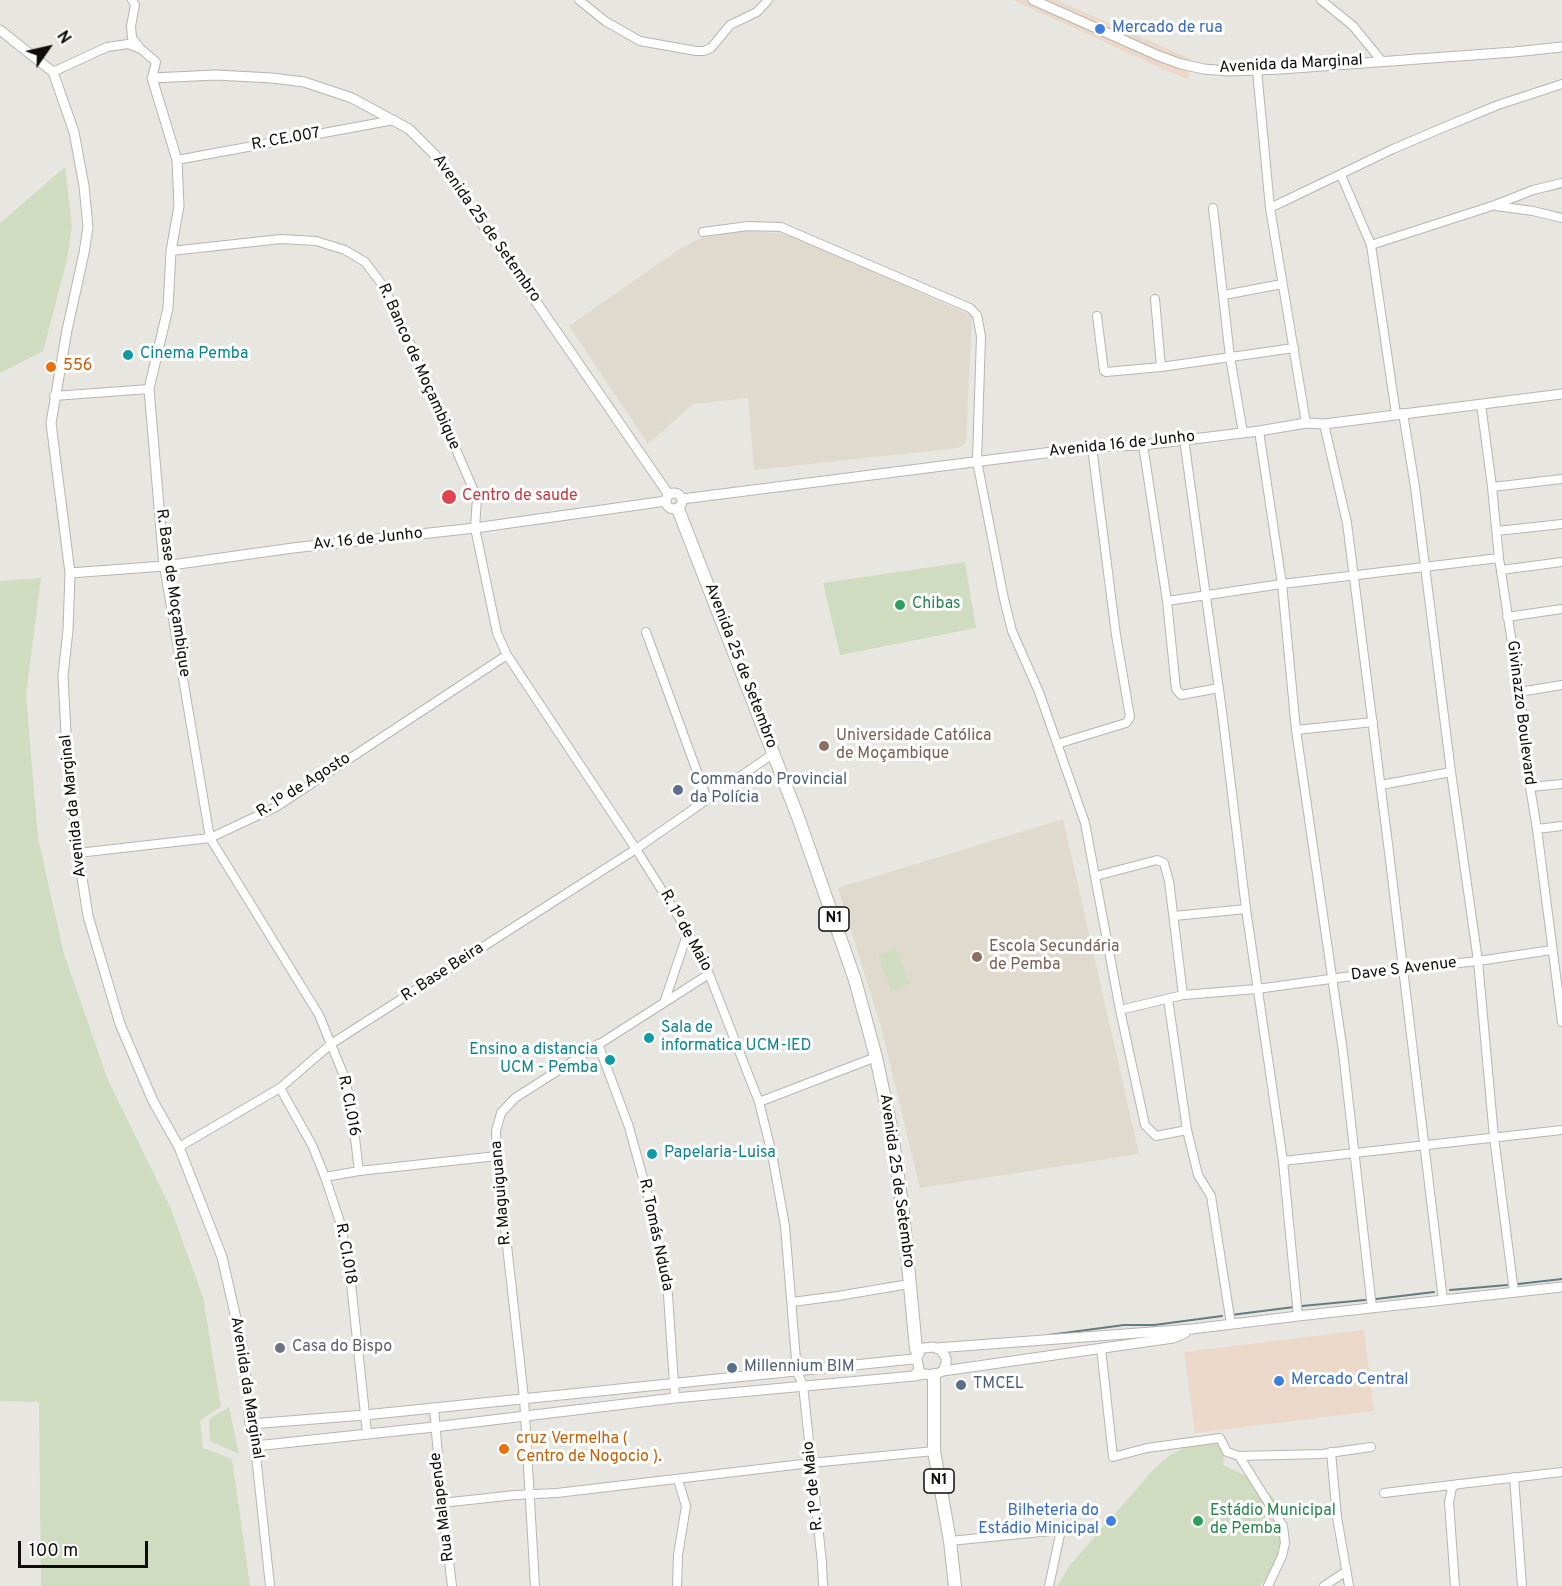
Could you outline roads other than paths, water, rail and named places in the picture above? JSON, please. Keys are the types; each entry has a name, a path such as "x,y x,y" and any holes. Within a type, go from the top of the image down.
{"highway":[{"name":"Avenida 25 de Setembro","path":"680,504 798,817 855,980 876,1057 892,1132 903,1212 915,1354"},
{"name":"N1","path":"938,1373 934,1451 950,1541 955,1586"}],"street":[{"path":"579,0 605,21 640,41 704,51 711,48 730,25 757,12 768,0"},
{"name":"Avenida da Marginal","path":"1033,0 1181,64 1229,71 1446,57 1562,46"},
{"path":"1321,0 1353,26 1381,60"},
{"path":"134,2 132,38 156,62 152,78"},
{"name":"Avenida da Marginal","path":"0,30 53,72 74,132 84,186 88,226 54,396 51,423 70,573 69,630 63,676 67,752 78,853 88,916 120,1024 153,1101 179,1147 222,1257 243,1349 270,1586"},
{"path":"53,72 107,46 128,44 141,49"},
{"path":"1257,70 1270,208 1306,423"},
{"name":"Avenida 25 de Setembro","path":"152,78 216,75 304,82 352,98 409,129 435,155 668,498"},
{"name":"R. Base de Moçambique","path":"152,78 177,160 179,206 171,251 168,308 149,388 165,566 210,838 319,1015 331,1044"},
{"path":"1270,208 1442,128 1498,105 1562,84"},
{"name":"R. CE.007","path":"177,160 394,120"},
{"path":"1341,175 1371,245 1425,567 1450,772 1478,961 1494,1137 1514,1292"},
{"path":"1371,245 1495,205 1533,190 1562,183"},
{"path":"1495,205 1562,218"},
{"path":"1213,208 1230,357 1243,433"},
{"path":"703,232 748,226 781,227 974,311 980,322 977,461 1012,631 1033,677 1085,823 1120,1010 1145,1125 1156,1136 1187,1130"},
{"name":"R. Banco de Moçambique","path":"171,251 280,239 316,240 345,250 365,262 381,283 396,311 477,498 475,528"},
{"path":"1224,295 1282,284"},
{"path":"1155,299 1161,368"},
{"path":"1097,316 1104,370 1109,372 1161,368 1294,348"},
{"path":"54,396 149,388"},
{"name":"Avenida 16 de Junho","path":"680,504 977,461 1092,447 1143,445 1306,423 1324,424 1562,394"},
{"name":"Givinazzo Boulevard","path":"1482,404 1500,570 1525,729 1530,787 1552,950 1560,986 1562,1022"},
{"path":"1324,424 1347,523 1443,1300"},
{"path":"1259,431 1282,584 1296,730 1333,979 1372,1308"},
{"path":"1184,439 1207,595 1246,909 1283,1161 1298,1316"},
{"path":"1143,445 1167,601 1178,693 1185,695 1219,687"},
{"path":"1058,744 1126,723 1130,717 1116,635 1092,447"},
{"path":"1492,487 1562,479"},
{"path":"677,494 680,504 670,508 668,498 677,494"},
{"name":"Av. 16 de Junho","path":"70,573 165,566 293,548 475,528 668,498"},
{"path":"1497,531 1562,524"},
{"name":"R. 1º de Maio","path":"475,528 497,633 507,656 636,849 688,932 709,974 759,1102 772,1154 785,1226 797,1372 803,1385 822,1563 822,1586"},
{"path":"1167,601 1282,584 1499,558"},
{"path":"1500,570 1562,562"},
{"path":"1508,617 1562,609"},
{"path":"646,632 707,799"},
{"name":"R. 1º de Agosto","path":"78,853 210,838 276,807 507,656"},
{"path":"1519,692 1562,686"},
{"path":"1296,730 1373,722"},
{"name":"R. Base Beira","path":"179,1147 280,1088 331,1044 636,849 774,753"},
{"path":"1381,785 1450,772"},
{"path":"1530,787 1562,784"},
{"path":"1537,830 1562,826"},
{"path":"1096,876 1157,860 1162,861 1169,881 1183,995"},
{"path":"1174,916 1246,909"},
{"path":"665,1000 688,932"},
{"name":"Dave S Avenue","path":"1120,1010 1183,995 1257,989 1552,950"},
{"name":"R. Maguiguana","path":"535,1586 524,1398 497,1156 496,1131 501,1113 515,1098 709,974"},
{"path":"1168,999 1187,1130 1198,1175 1211,1196 1231,1324"},
{"name":"R. CI.016","path":"331,1044 344,1076 351,1105 359,1171"},
{"name":"R. Tomás Nduda","path":"598,1044 629,1127 652,1210 668,1295 675,1398"},
{"path":"759,1102 876,1057"},
{"name":"R. CI.018","path":"280,1088 312,1145 341,1225 350,1274 367,1433"},
{"path":"1283,1161 1562,1130"},
{"path":"325,1177 359,1171 497,1156"},
{"path":"792,1302 909,1284"},
{"path":"250,1424 365,1415 797,1372 915,1354 936,1348 1192,1329 1562,1287"},
{"path":"255,1446 675,1398 914,1376 1173,1338 1192,1329"},
{"path":"1063,1340 1064,1353"},
{"path":"936,1348 941,1350 946,1358 946,1363 938,1373"},
{"path":"1101,1348 1113,1457 1147,1448 1218,1437 1227,1452 1239,1456 1331,1452 1371,1447"},
{"path":"914,1376 919,1369 919,1362 915,1354"},
{"name":"Rua Malapende","path":"434,1408 434,1427 452,1586"},
{"path":"442,1503 678,1480 811,1463 934,1451"},
{"path":"1331,1452 1337,1517 1349,1586"},
{"path":"1239,1456 1283,1526 1285,1543 1282,1556 1268,1586"},
{"path":"1384,1493 1562,1472"},
{"path":"1514,1477 1522,1586"},
{"path":"676,1586 678,1555 686,1506 678,1480"},
{"path":"1455,1586 1449,1502 1452,1488 1458,1483"},
{"path":"950,1541 1061,1530 1049,1586"},
{"path":"1324,1586 1345,1572"}],"waterway":[{"path":"1518,1284 1562,1279"},
{"path":"1450,1290 1507,1285"},
{"path":"1376,1299 1434,1292"},
{"path":"1302,1306 1365,1300"},
{"path":"1231,1315 1294,1307"},
{"path":"1049,1335 1222,1316"}],"place":[{"name":"Mercado de rua","path":"1100,29"},
{"name":"Cinema Pemba","path":"128,355"},
{"name":"556","path":"51,367"},
{"name":"Centro de saude","path":"449,497"},
{"name":"Chibas","path":"900,605"},
{"name":"Universidade Católica de Moçambique","path":"824,746"},
{"name":"Commando Provincial da Polícia","path":"678,790"},
{"name":"Escola Secundária de Pemba","path":"977,957"},
{"name":"Sala de informatica UCM-IED","path":"649,1038"},
{"name":"Ensino a distancia UCM - Pemba","path":"610,1060"},
{"name":"Papelaria-Luisa","path":"652,1154"},
{"name":"Casa do Bispo","path":"280,1348"},
{"name":"Millennium BIM","path":"732,1368"},
{"name":"Mercado Central","path":"1279,1381"},
{"name":"TMCEL","path":"961,1385"},
{"name":"cruz Vermelha ( Centro de Nogocio ).","path":"504,1449"},
{"name":"Bilheteria do Estádio Minicipal","path":"1111,1521"},
{"name":"Estádio Municipal de Pemba","path":"1198,1521"}]}
